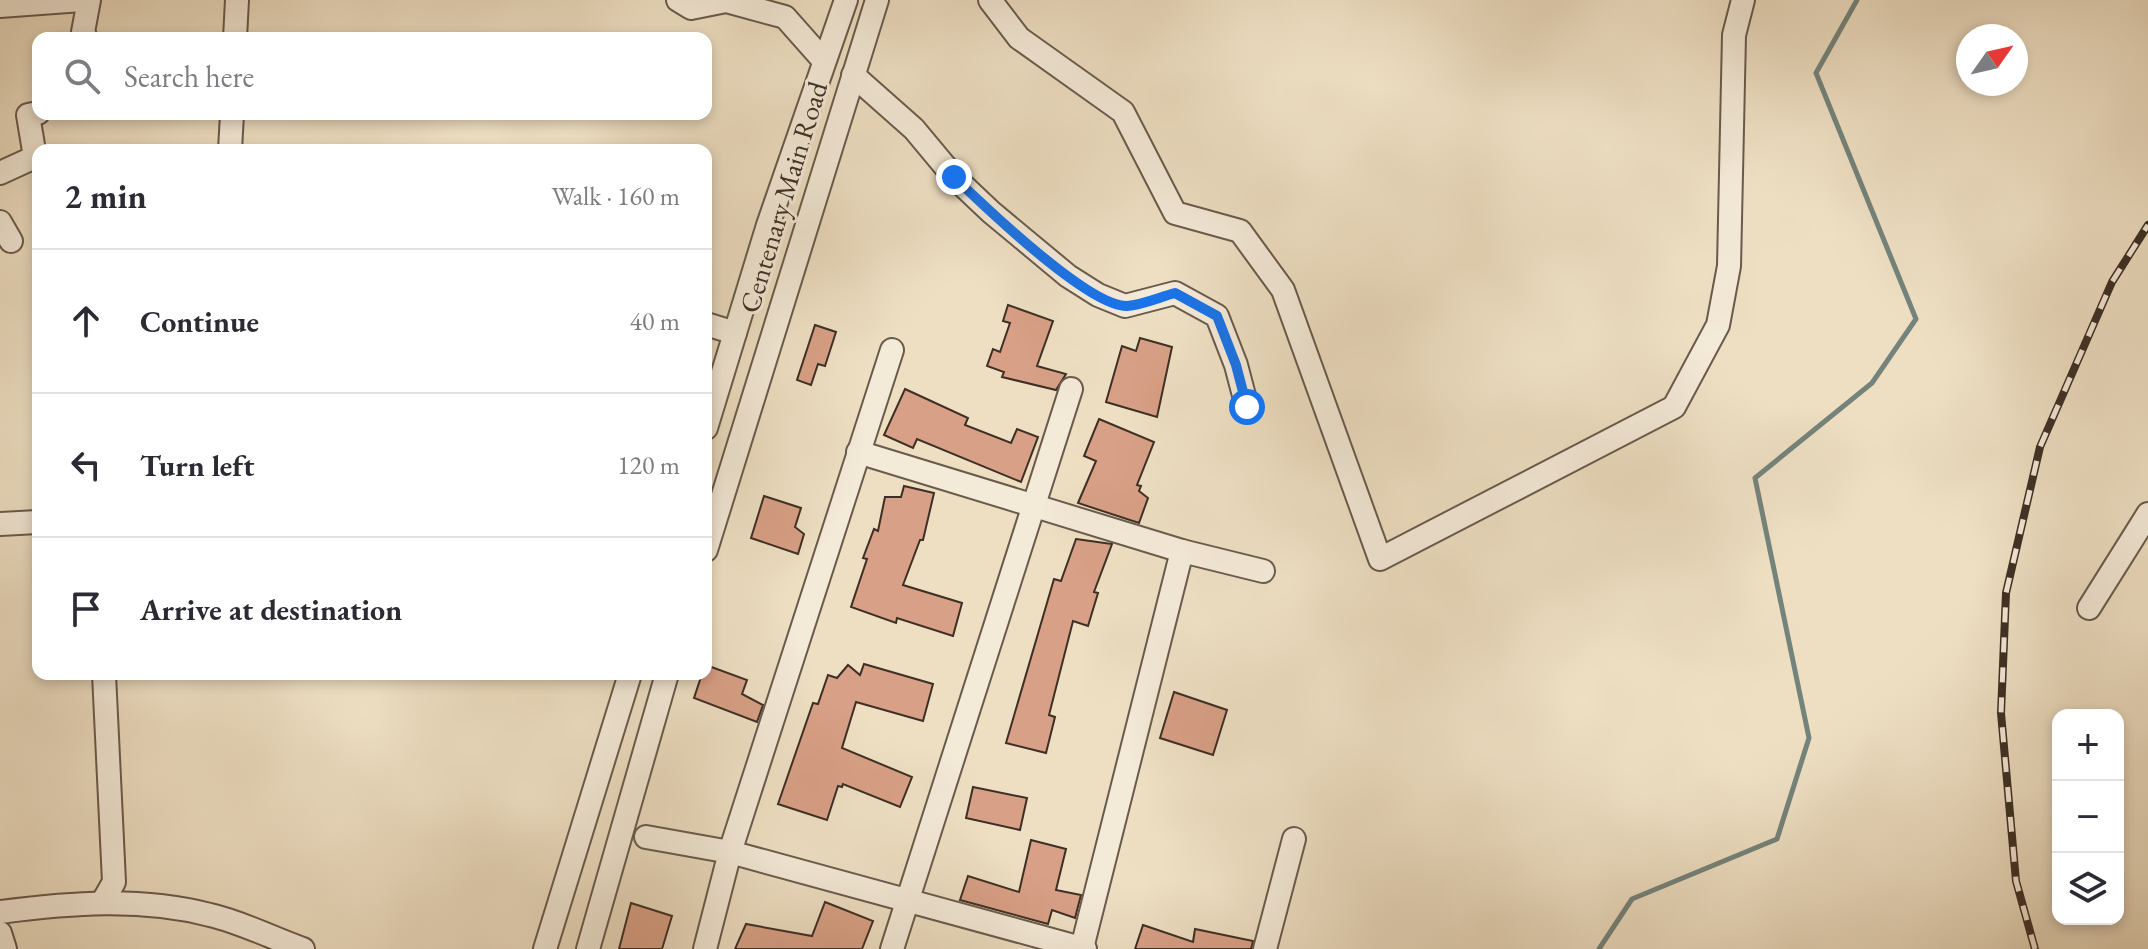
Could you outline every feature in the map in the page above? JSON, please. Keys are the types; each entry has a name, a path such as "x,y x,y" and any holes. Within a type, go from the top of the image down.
{"street":[{"path":"0,6 82,0"},
{"path":"83,32 89,0"},
{"path":"235,32 237,0"},
{"path":"678,0 691,8 726,1 785,17 824,61"},
{"name":"Centenary Main Road","path":"712,408 776,204 846,0"},
{"name":"Centenary Main Road","path":"712,530 877,0"},
{"path":"990,0 1019,38 1123,112 1175,213 1240,231 1283,290 1380,559 1674,407 1718,325 1729,266 1734,35 1743,0"},
{"path":"853,75 914,129 954,177 991,212 1068,276 1098,295 1125,306 1175,293 1217,316 1236,365 1247,407"},
{"path":"32,114 28,115 33,144"},
{"path":"230,144 232,120"},
{"path":"0,173 32,158"},
{"path":"776,204 807,217"},
{"path":"712,326 735,333"},
{"path":"705,949 730,852 892,350"},
{"path":"892,949 1037,505 1071,389"},
{"path":"858,452 1182,551 1263,571"},
{"path":"2089,608 2148,514"},
{"path":"0,524 32,522"},
{"path":"646,837 730,852 1084,948 1182,551"},
{"path":"102,903 114,882 104,680"},
{"path":"545,949 628,680"},
{"path":"588,949 665,680"},
{"path":"1265,949 1294,839"},
{"path":"0,912 66,903 132,903 211,915 303,949"},
{"path":"0,933 5,949"}],"building":[{"path":"1008,305 1053,321 1037,366 1066,374 1056,390 1002,377 1004,372 987,366 993,349 1000,352 1010,323 1003,321"},
{"path":"815,325 836,332 825,366 818,364 811,385 797,380"},
{"path":"1140,338 1172,347 1157,417 1106,402 1122,346 1136,351"},
{"path":"905,389 968,418 965,425 1011,443 1017,429 1038,437 1021,482 917,439 913,448 884,435"},
{"path":"1099,419 1154,442 1137,485 1141,486 1139,491 1148,498 1139,523 1078,503 1096,461 1084,456"},
{"path":"904,486 934,493 923,540 920,540 903,585 962,603 953,636 897,618 896,623 851,607 867,559 863,558 874,529 878,531 885,497 901,497"},
{"path":"764,496 801,508 795,527 804,534 798,554 751,538"},
{"path":"1076,539 1112,544 1094,592 1098,593 1088,626 1073,621 1049,715 1055,717 1046,753 1006,743 1054,579 1061,581"},
{"path":"864,664 933,684 923,721 856,702 842,748 912,777 900,807 843,784 842,787 838,786 827,820 778,804 813,703 818,704 828,675 837,678 848,665 860,675"},
{"path":"712,667 747,680 742,694 763,705 757,722 694,698 700,680 712,680"},
{"path":"1174,692 1227,710 1213,755 1160,738"},
{"path":"973,787 1027,798 1020,830 966,818"},
{"path":"1031,840 1066,849 1056,890 1081,895 1075,918 1052,910 1048,924 960,900 968,876 1019,892"},
{"path":"825,902 873,921 862,949 735,949 746,924 812,936"},
{"path":"631,903 672,916 662,949 619,949"},
{"path":"1143,925 1193,942 1195,929 1253,941 1251,949 1135,949"}],"waterway":[{"path":"1599,949 1632,899 1777,839 1809,738 1755,478 1872,383 1916,319 1816,73 1857,0"}],"railway":[{"path":"2035,949 2016,881 2001,713 2006,593 2040,447 2112,282 2148,225"}],"route":[{"path":"954,177 1068,276 1098,295 1125,306 1175,293 1217,316 1236,365 1247,407"}]}
